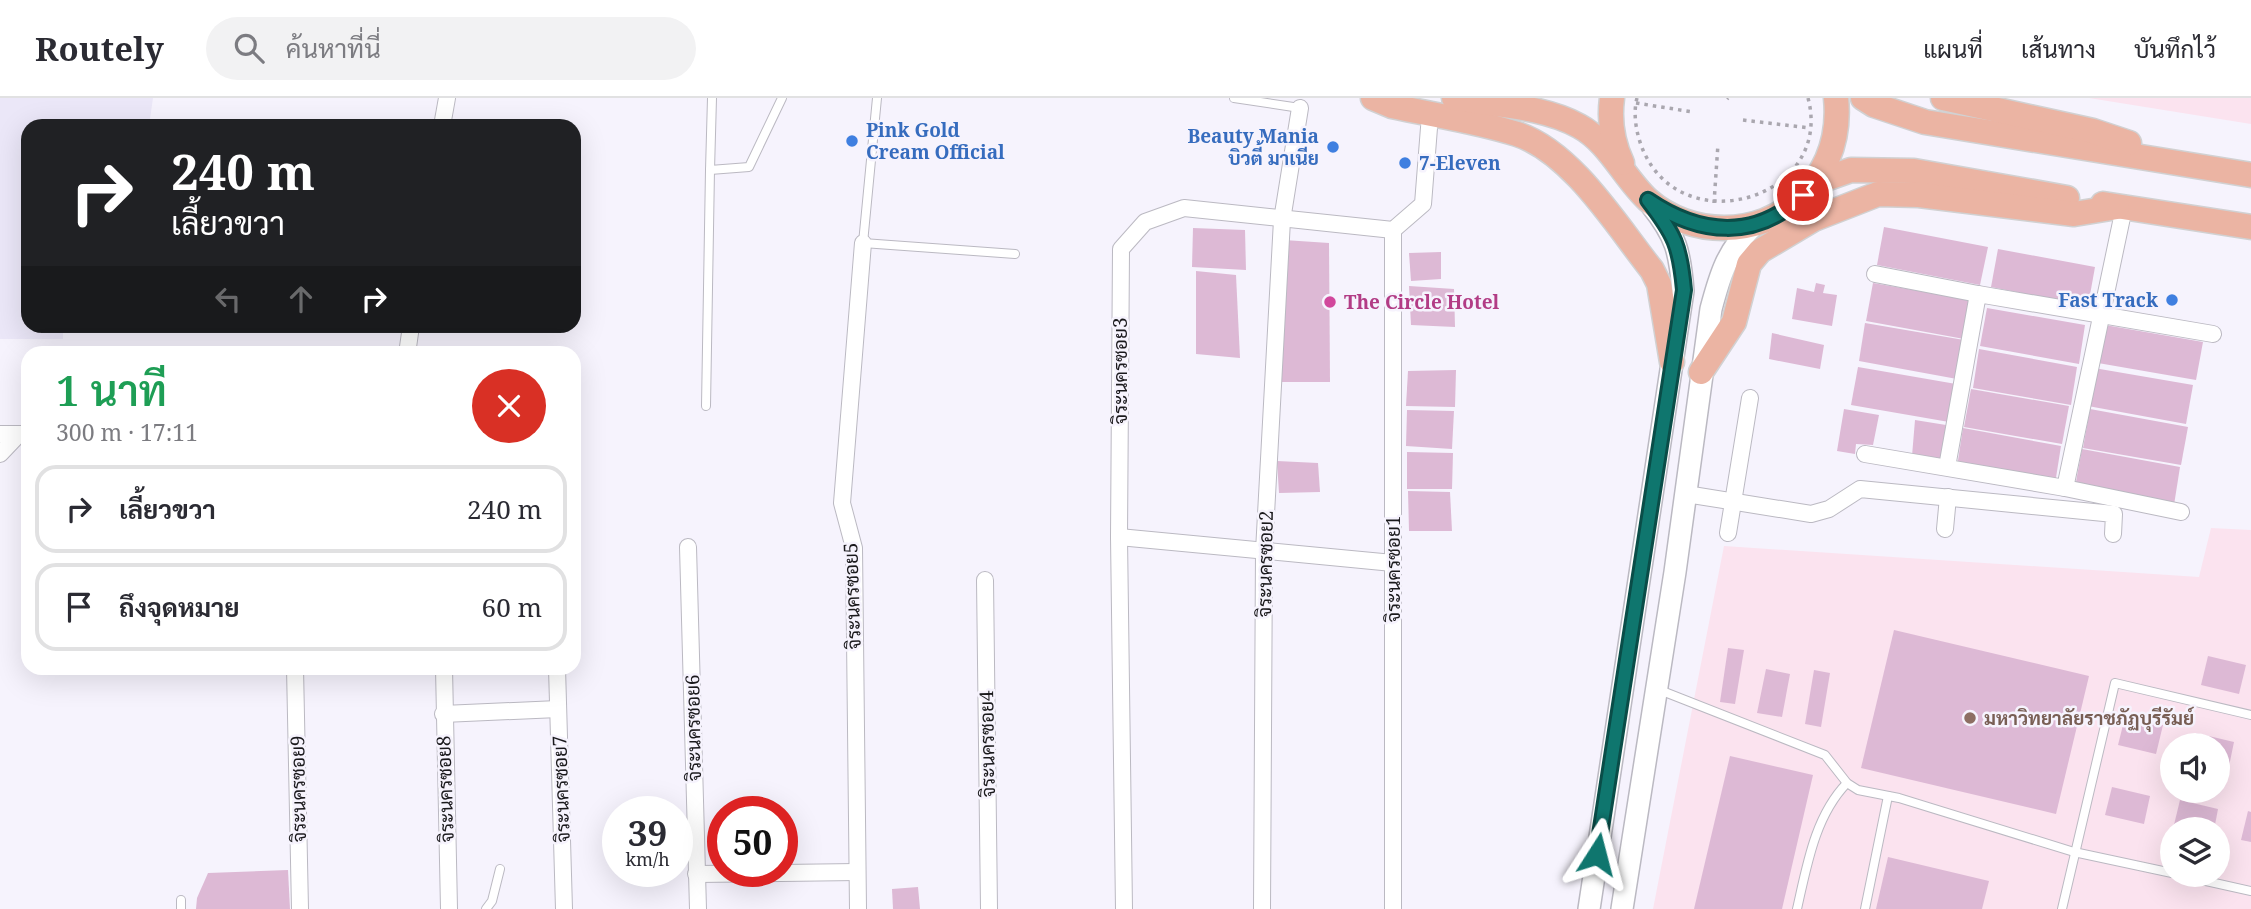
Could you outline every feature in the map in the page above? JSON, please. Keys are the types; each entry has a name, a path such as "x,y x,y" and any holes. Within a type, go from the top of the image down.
{"main road":[{"path":"1373,98 1392,106 1519,134 1546,148 1569,167 1652,270 1659,284 1672,362"},
{"path":"1454,98 1538,112 1580,126 1648,200 1672,231 1680,255 1684,290 1589,909"},
{"path":"1622,909 1657,689 1702,373 1722,267 1735,243 1753,226 1789,209 1817,181 1832,152 1838,120 1836,98"},
{"path":"1863,98 1874,105 1926,122 2251,175"},
{"path":"1943,98 2093,131 2195,166"},
{"path":"1628,100 1610,119 1615,149 1628,176"},
{"path":"1817,181 1851,170 1914,171 2251,227"},
{"path":"1702,373 1734,322 1749,264 1760,251 1814,219 1878,194 1919,195 2074,214 2121,207"},
{"path":"1648,200 1671,216 1698,226 1725,229 1753,226"}],"street":[{"path":"443,119 447,98"},
{"name":"จิระนครซอย2","path":"1262,909 1264,551 1282,220 1300,108"},
{"path":"1393,230 1423,204 1430,115"},
{"path":"2065,488 2121,207"},
{"name":"จิระนครซอย3","path":"1124,909 1119,537 1121,249 1145,222 1184,208 1393,230"},
{"name":"จิระนครซอย1","path":"1393,230 1393,909"},
{"name":"จิระนครซอย5","path":"858,909 853,548 842,503 863,243"},
{"path":"1875,274 2101,317 2213,334"},
{"path":"1947,467 1978,294"},
{"path":"1728,533 1750,398"},
{"path":"0,433 21,434"},
{"path":"0,454 21,436"},
{"path":"1865,454 2065,488 2181,512"},
{"path":"1686,494 1811,514 1829,509 1860,489 1948,497 2114,514 2113,534"},
{"path":"1945,529 1948,497"},
{"path":"1119,537 1393,563"},
{"name":"จิระนครซอย6","path":"688,547 698,909"},
{"name":"จิระนครซอย4","path":"985,580 989,909"},
{"name":"จิระนครซอย9","path":"295,675 300,909"},
{"name":"จิระนครซอย8","path":"444,675 449,909"},
{"name":"จิระนครซอย7","path":"557,675 564,909"},
{"path":"443,714 558,709"},
{"path":"696,874 857,872"}],"lane":[{"path":"706,406 712,98"},
{"path":"710,170 749,167 782,98"},
{"path":"877,98 863,243 1015,254"},
{"path":"1234,98 1300,108"},
{"path":"2062,909 2115,683 2251,715"},
{"path":"1657,689 1825,755 1847,783 1858,790 1888,796 2074,852 2160,870"},
{"path":"1797,909 1807,866 1829,801 1847,783"},
{"path":"1865,909 1888,796"},
{"path":"486,909 492,901 500,869"},
{"path":"2230,886 2251,891"}],"path":[{"path":"1693,112 1628,100 1646,158 1663,180 1687,195 1714,203 1741,201 1766,192 1787,176 1802,154 1810,128 1808,98"},
{"path":"1743,120 1810,128"},
{"path":"1714,203 1718,144"}],"shaded area":[{"path":"0,98 153,98 150,119 21,119 21,333 63,333 63,339 0,339"},
{"path":"2089,98 2251,98 2251,124"},
{"name":"มหาวิทยาลัยราชภัฏบุรีรัมย์","path":"2211,528 2251,530 2251,909 1653,909 1724,546 2199,577"}],"building":[{"path":"1884,227 1988,247 1980,285 1877,265"},
{"path":"1193,228 1245,230 1246,270 1192,267"},
{"path":"1284,240 1329,243 1330,382 1278,382"},
{"path":"1998,249 2095,267 2088,306 1991,287"},
{"path":"1441,252 1441,279 1411,281 1409,253"},
{"path":"1196,271 1236,275 1240,358 1196,354"},
{"path":"1816,283 1825,285 1823,293 1837,295 1832,326 1792,319 1797,288 1814,292"},
{"path":"1873,283 1971,300 1964,339 1866,321"},
{"path":"1409,286 1454,289 1455,327 1411,325"},
{"path":"1987,308 2085,325 2079,364 1980,346"},
{"path":"1865,323 1964,340 1957,379 1859,361"},
{"path":"2105,325 2203,342 2196,380 2098,363"},
{"path":"1772,333 1824,345 1820,369 1769,359"},
{"path":"1979,349 2077,367 2071,405 1973,388"},
{"path":"1858,367 1956,384 1949,422 1851,405"},
{"path":"2094,368 2193,385 2186,424 2088,406"},
{"path":"1456,370 1455,407 1406,406 1408,371"},
{"path":"1971,389 2069,406 2062,444 1964,427"},
{"path":"1844,409 1879,415 1873,445 1856,444 1855,454 1837,451"},
{"path":"2090,409 2188,427 2181,465 2083,448"},
{"path":"1407,410 1454,411 1452,449 1406,446"},
{"path":"1915,420 1946,425 1940,461 1912,456"},
{"path":"1963,428 2061,446 2055,484 1957,467"},
{"path":"2082,449 2180,467 2174,505 2075,487"},
{"path":"1407,452 1453,453 1452,489 1407,489"},
{"path":"1277,461 1318,463 1320,492 1279,493"},
{"path":"1408,491 1450,492 1452,531 1409,531"},
{"path":"1894,630 2089,676 2056,814 1861,768"},
{"path":"1728,648 1744,650 1735,704 1720,702"},
{"path":"2208,656 2246,665 2239,694 2201,685"},
{"path":"1766,669 1790,674 1782,717 1757,713"},
{"path":"1814,670 1830,673 1821,727 1805,724"},
{"path":"2125,717 2163,725 2156,754 2118,745"},
{"path":"2230,741 2234,742 2230,761"},
{"path":"1730,756 1813,775 1782,909 1694,909"},
{"path":"2112,787 2150,796 2144,824 2105,815"},
{"path":"2179,803 2218,809 2216,817 2176,817"},
{"path":"2248,811 2251,812 2251,842 2241,840"},
{"path":"1888,857 1989,881 1982,909 1876,909"},
{"path":"288,870 290,909 196,909 197,898 208,873"},
{"path":"918,887 920,909 893,909 892,889"}],"place":[{"name":"Pink Gold Cream Official","path":"852,141"},
{"name":"Beauty Mania บิวตี้ มาเนีย","path":"1333,147"},
{"name":"7-Eleven","path":"1405,163"},
{"name":"Fast Track","path":"2172,300"},
{"name":"The Circle Hotel","path":"1330,302"},
{"name":"มหาวิทยาลัยราชภัฏบุรีรัมย์","path":"1970,718"}],"route":[{"path":"1597,854 1684,290 1680,255 1672,231 1648,200 1671,216 1698,226 1725,229 1753,226 1789,209 1803,195"}]}
